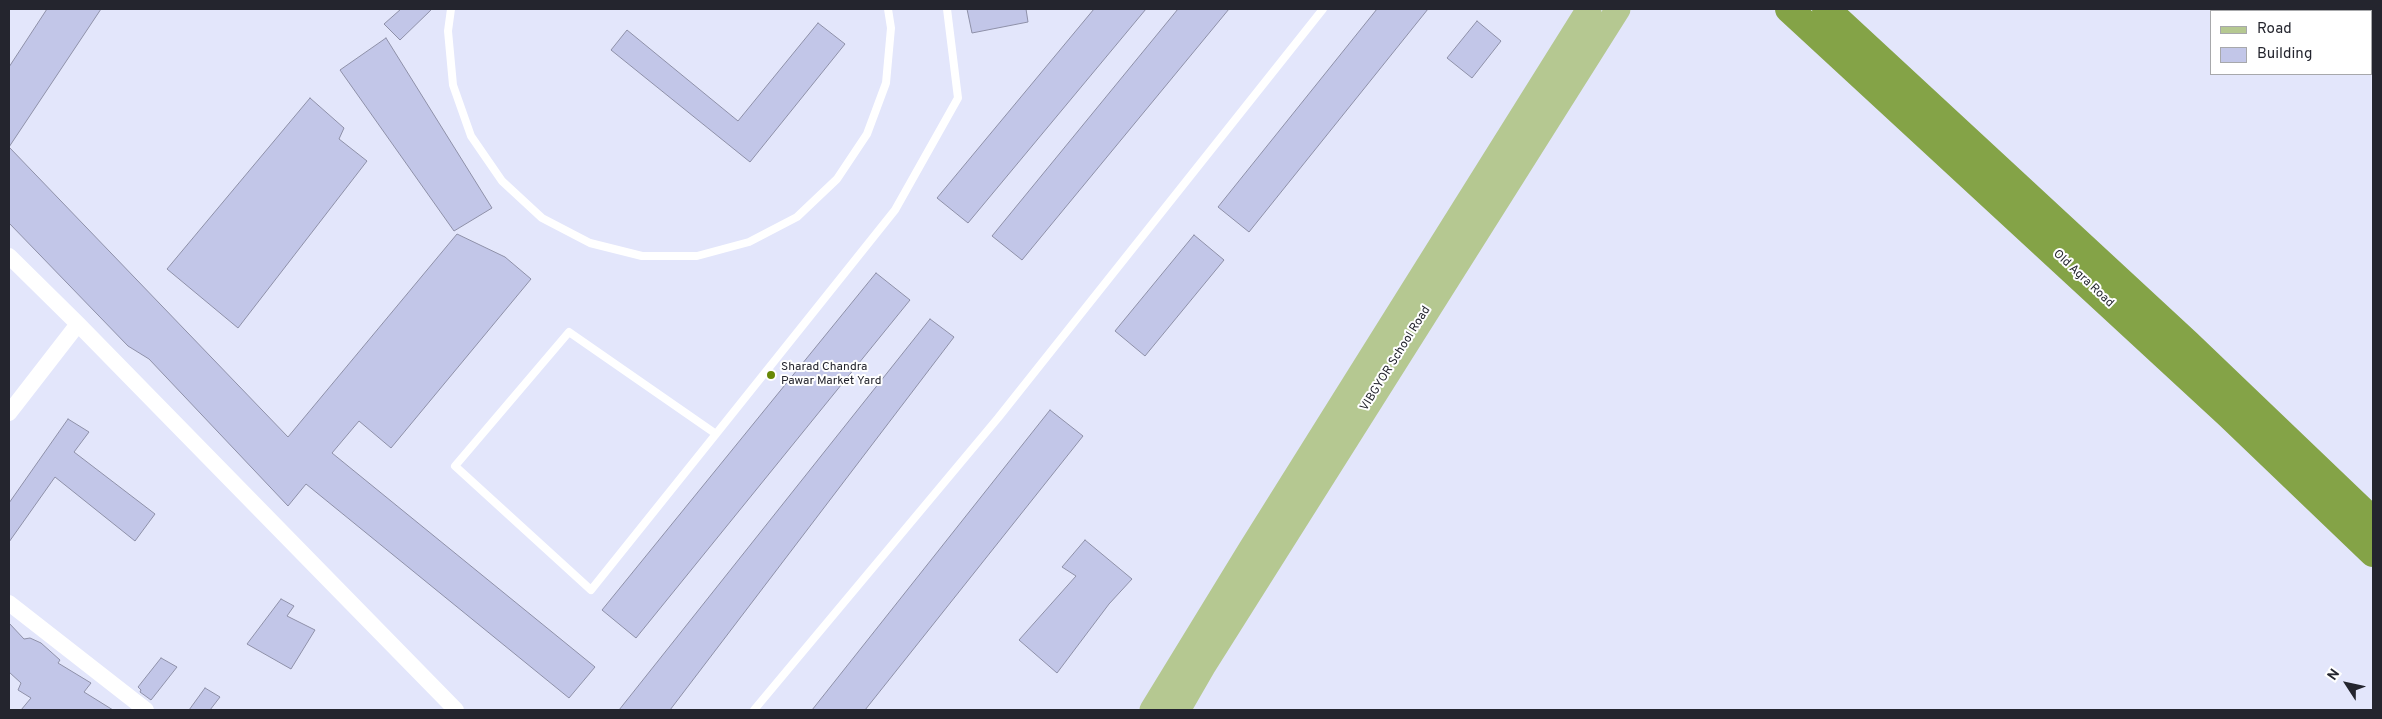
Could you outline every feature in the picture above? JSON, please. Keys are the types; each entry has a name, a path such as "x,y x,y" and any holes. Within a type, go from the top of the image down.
{"highway":[{"name":"Old Agra Road","path":"1789,9 2228,415 2373,553"},
{"path":"1826,9 2187,343 2373,521"}],"main road":[{"name":"VIBGYOR School Road","path":"1152,710 1589,9"},
{"name":"VIBGYOR School Road","path":"1178,710 1209,657 1618,9"}],"street":[{"path":"9,256 456,710"},
{"path":"9,413 78,324"},
{"path":"9,603 146,710"}],"lane":[{"path":"452,9 448,31 453,85 472,136 502,182 542,218 590,243 642,256 696,256 749,242 797,216 837,179 867,134 886,82 891,28 888,9"},
{"path":"716,434 569,332 455,466 591,590 716,434 895,210 958,98 947,9"},
{"path":"754,710 998,418 1323,9"}],"building":[{"path":"47,9 101,9 9,147 9,67"},
{"path":"401,9 432,9 400,40 384,24"},
{"path":"967,9 1026,9 1028,22 972,33"},
{"path":"1094,9 1146,9 968,223 937,198"},
{"path":"1178,9 1229,9 1022,260 992,236"},
{"path":"1377,9 1428,9 1249,232 1218,207"},
{"path":"1477,21 1501,41 1472,78 1447,58"},
{"path":"818,23 845,44 750,162 611,50 627,30 738,121"},
{"path":"386,38 492,208 454,231 340,70"},
{"path":"310,98 344,128 339,139 367,161 238,328 167,269"},
{"path":"9,147 288,437 457,234 505,257 531,279 391,448 359,421 332,453 595,667 569,698 306,484 288,506 149,359 128,346 9,223"},
{"path":"1194,235 1224,260 1145,356 1115,331"},
{"path":"876,273 910,300 636,638 602,610"},
{"path":"930,319 954,337 670,710 619,710"},
{"path":"1050,410 1083,436 865,710 812,710"},
{"path":"68,419 89,432 74,452 155,514 135,541 55,477 9,542 9,503"},
{"path":"1085,540 1132,579 1109,604 1057,673 1019,640 1076,576 1062,567"},
{"path":"281,599 294,606 287,616 315,630 291,669 247,644"},
{"path":"9,623 24,639 30,638 41,643 60,660 58,663 91,683 84,692 113,710 21,710 31,698 18,690 21,683 9,672"},
{"path":"161,658 177,667 151,700 140,692 141,690 138,687"},
{"path":"205,688 220,697 210,710 189,710"}],"place":[{"name":"Sharad Chandra Pawar Market Yard","path":"771,375"}]}
